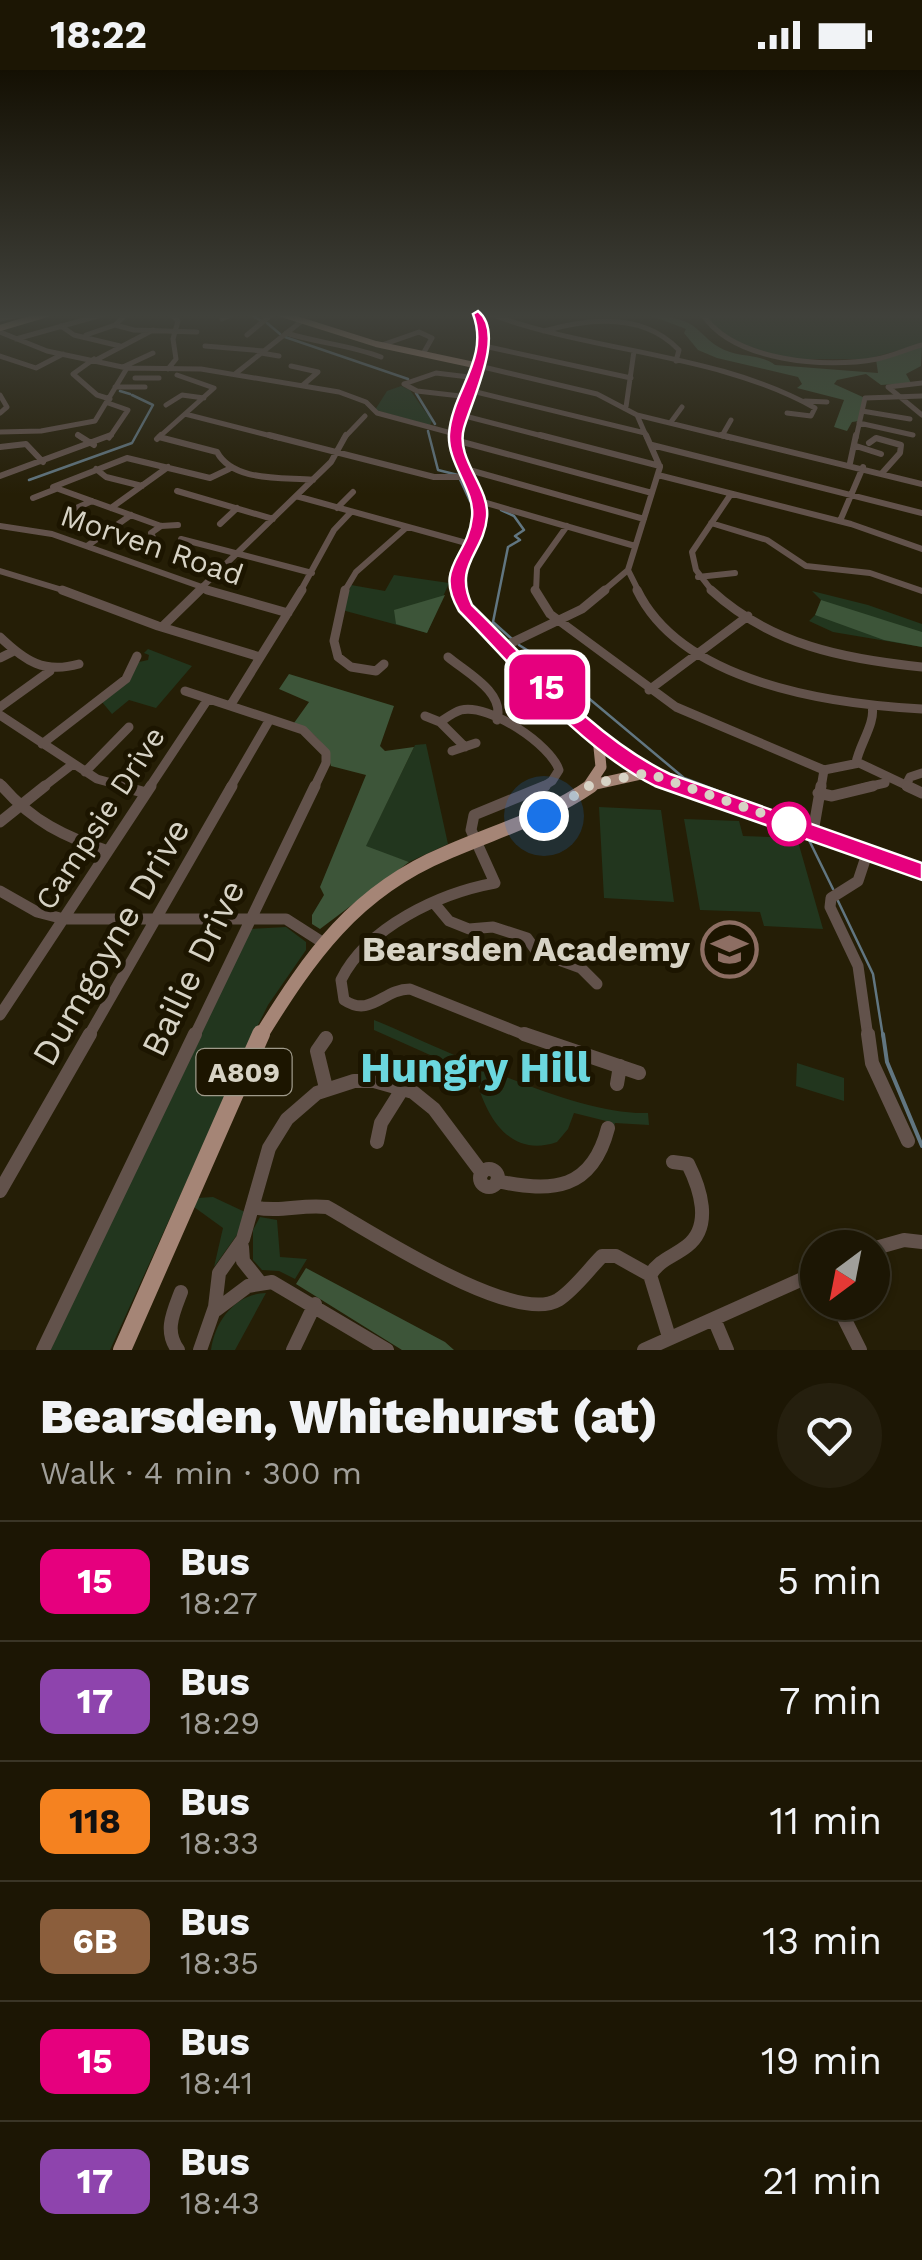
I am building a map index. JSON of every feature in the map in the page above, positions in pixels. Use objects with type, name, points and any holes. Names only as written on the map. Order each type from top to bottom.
[{"type":"main road","points":[[478,374],[455,437],[462,475],[476,500],[480,521],[456,576],[465,608],[598,738],[647,773],[922,870]]},
{"type":"main road","points":[[592,784],[601,767],[598,738]]},
{"type":"main road","points":[[592,784],[647,773]]},
{"type":"main road","name":"A809","points":[[122,1350],[259,1038],[289,986],[322,942],[386,884],[442,854],[532,822],[592,784]]},
{"type":"street","points":[[0,476],[112,436],[126,407],[97,395],[72,374]]},
{"type":"street","points":[[0,432],[41,431],[89,423],[100,417],[120,374]]},
{"type":"street","points":[[231,374],[340,392],[366,402],[377,413],[652,493]]},
{"type":"street","points":[[303,386],[316,374]]},
{"type":"street","points":[[404,384],[434,374]]},
{"type":"street","points":[[442,374],[477,378]]},
{"type":"street","points":[[512,374],[594,393],[637,415],[914,477],[922,484]]},
{"type":"street","points":[[612,374],[632,378]]},
{"type":"street","points":[[626,407],[632,374]]},
{"type":"street","points":[[723,374],[782,390],[815,407],[814,415],[787,413]]},
{"type":"street","points":[[177,375],[214,386],[157,438],[217,452],[230,469]]},
{"type":"street","points":[[133,378],[155,378]]},
{"type":"street","points":[[115,386],[144,390],[155,378]]},
{"type":"street","points":[[922,383],[888,387],[922,415]]},
{"type":"street","points":[[404,384],[417,391],[470,394],[646,433]]},
{"type":"street","points":[[0,395],[7,407],[0,413]]},
{"type":"street","points":[[166,405],[182,395],[220,400]]},
{"type":"street","points":[[863,446],[859,423],[867,397],[922,396]]},
{"type":"street","points":[[804,401],[827,402]]},
{"type":"street","points":[[671,422],[682,407]]},
{"type":"street","points":[[862,411],[910,419]]},
{"type":"street","points":[[185,414],[434,478],[462,475],[644,518]]},
{"type":"street","points":[[461,415],[732,494],[840,521],[922,549]]},
{"type":"street","points":[[503,648],[593,601],[628,570],[659,470],[652,444],[637,415]]},
{"type":"street","points":[[162,627],[313,480],[338,453],[340,442],[365,416]]},
{"type":"street","points":[[723,434],[732,420]]},
{"type":"street","points":[[859,423],[913,435]]},
{"type":"street","points":[[777,446],[782,433]]},
{"type":"street","points":[[78,435],[94,445]]},
{"type":"street","points":[[850,463],[863,446],[876,438],[899,440],[901,451],[883,472]]},
{"type":"street","points":[[0,447],[26,444],[44,462]]},
{"type":"street","points":[[652,444],[852,492],[922,513]]},
{"type":"street","points":[[863,446],[881,454]]},
{"type":"street","points":[[56,488],[53,486],[60,481],[133,458],[210,478],[230,469],[313,480]]},
{"type":"street","points":[[111,508],[168,467]]},
{"type":"street","points":[[840,521],[864,467]]},
{"type":"street","points":[[96,469],[106,477],[142,486]]},
{"type":"street","points":[[39,499],[56,488]]},
{"type":"street","points":[[56,488],[169,527]]},
{"type":"street","points":[[177,491],[273,519]]},
{"type":"street","points":[[337,508],[353,492]]},
{"type":"street","points":[[732,494],[692,552],[698,577],[718,598],[833,656],[922,667]]},
{"type":"street","points":[[296,496],[470,544]]},
{"type":"street","points":[[476,500],[635,546]]},
{"type":"street","points":[[78,511],[92,501]]},
{"type":"street","points":[[220,524],[237,508]]},
{"type":"street","points":[[230,706],[334,530],[350,512]]},
{"type":"street","points":[[86,546],[131,515]]},
{"type":"street","points":[[712,523],[767,540],[806,566],[870,574],[922,591]]},
{"type":"street","name":"Morven Road","points":[[0,526],[34,528],[202,589],[288,612]]},
{"type":"street","points":[[567,526],[538,563],[533,576],[537,597],[559,621],[649,690],[710,724],[824,770],[856,762],[904,781],[922,793]]},
{"type":"street","points":[[149,535],[169,527]]},
{"type":"street","points":[[380,670],[349,667],[337,659],[332,650],[335,627],[348,582],[407,527]]},
{"type":"street","points":[[187,543],[312,573]]},
{"type":"street","points":[[628,570],[640,598],[657,618],[700,652],[736,671],[789,691],[872,706],[922,709]]},
{"type":"street","points":[[0,571],[28,576],[162,627],[260,656]]},
{"type":"street","points":[[698,577],[736,573]]},
{"type":"street","points":[[649,690],[748,616]]},
{"type":"street","points":[[0,637],[50,671]]},
{"type":"street","points":[[0,658],[14,650]]},
{"type":"street","points":[[42,744],[120,684],[138,656]]},
{"type":"street","points":[[448,657],[494,694],[500,710],[498,720]]},
{"type":"street","points":[[79,664],[50,671],[0,711],[85,772],[110,785],[146,793]]},
{"type":"street","name":"Bailie Drive","points":[[43,1350],[326,763],[326,753],[303,730],[185,691]]},
{"type":"street","name":"Campsie Drive","points":[[0,1015],[208,699]]},
{"type":"street","points":[[856,762],[859,745],[874,714],[872,706]]},
{"type":"street","points":[[440,722],[463,708],[498,720],[545,748],[554,760],[555,772],[546,787],[532,796],[478,811],[470,826],[495,883],[467,888],[389,926],[344,972],[344,1000],[360,1009],[369,1009],[397,989],[410,990],[531,1038],[639,1074]]},
{"type":"street","points":[[426,716],[470,745],[452,751]]},
{"type":"street","name":"Dumgoyne Drive","points":[[0,1192],[270,719]]},
{"type":"street","points":[[85,772],[129,727]]},
{"type":"street","points":[[0,822],[73,764]]},
{"type":"street","points":[[807,830],[824,770]]},
{"type":"street","points":[[904,781],[922,773]]},
{"type":"street","points":[[0,783],[20,807],[60,835],[108,851]]},
{"type":"street","points":[[818,793],[832,796],[885,783]]},
{"type":"street","points":[[868,851],[864,878],[850,891],[832,898],[830,907],[858,966],[872,1063],[908,1141]]},
{"type":"street","points":[[0,892],[37,912],[64,919],[290,920],[322,942]]},
{"type":"street","points":[[434,903],[448,921],[469,929],[493,927],[526,938],[537,952],[586,972],[597,984]]},
{"type":"street","points":[[586,972],[598,964]]},
{"type":"street","points":[[326,1038],[312,1050],[326,1088]]},
{"type":"street","points":[[617,1084],[620,1066]]},
{"type":"street","points":[[200,1350],[214,1312],[232,1288],[241,1262],[263,1164],[283,1124],[326,1088],[357,1080],[403,1088],[438,1113],[462,1151],[482,1173],[486,1187],[497,1181],[537,1188],[566,1184],[587,1173],[611,1151],[608,1128]]},
{"type":"street","points":[[377,1142],[375,1122],[403,1088]]},
{"type":"street","points":[[669,1337],[650,1274],[664,1256],[688,1245],[699,1231],[700,1192],[684,1158]]},
{"type":"street","points":[[252,1207],[279,1212],[310,1205],[327,1208],[404,1247],[470,1287],[526,1306],[558,1302],[602,1256],[616,1256],[650,1274]]},
{"type":"street","points":[[890,1244],[922,1242]]},
{"type":"street","points":[[241,1262],[260,1280]]},
{"type":"street","points":[[232,1288],[221,1270],[241,1262]]},
{"type":"street","points":[[232,1288],[260,1280],[281,1284],[386,1350]]},
{"type":"street","points":[[644,1350],[800,1280]]},
{"type":"street","points":[[178,1350],[170,1339],[170,1328],[181,1292]]},
{"type":"street","points":[[293,1350],[315,1304]]},
{"type":"street","points":[[714,1320],[727,1350]]},
{"type":"street","points":[[845,1320],[860,1350]]},
{"type":"green space","points":[[784,374],[906,374],[911,383],[881,385],[866,374],[837,380],[834,384],[865,398],[859,421],[852,422],[847,431],[834,427],[844,400],[797,388],[802,384],[798,377]]},
{"type":"green space","points":[[401,386],[410,390],[432,421],[430,425],[375,410],[387,391]]},
{"type":"green space","points":[[394,575],[449,583],[427,633],[342,610],[351,585],[385,591]]},
{"type":"green space","points":[[812,591],[922,624],[922,647],[833,632],[809,621],[820,610],[821,600]]},
{"type":"green space","points":[[445,595],[427,633],[396,624],[394,610]]},
{"type":"green space","points":[[821,600],[922,632],[922,647],[884,640],[815,615]]},
{"type":"green space","points":[[148,649],[192,666],[156,708],[129,700],[112,714],[102,702],[128,682],[139,662],[148,660],[149,655],[144,653]]},
{"type":"green space","points":[[289,674],[394,706],[380,746],[385,751],[414,747],[366,846],[409,862],[320,929],[312,924],[312,915],[324,895],[320,887],[366,775],[331,766],[318,739],[294,723],[309,702],[279,689]]},
{"type":"green space","points":[[426,744],[448,844],[409,862],[365,847],[415,745]]},
{"type":"green space","points":[[599,807],[661,810],[674,902],[604,898]]},
{"type":"green space","points":[[684,819],[739,821],[743,836],[797,838],[823,929],[764,926],[760,912],[700,910]]},
{"type":"green space","points":[[286,927],[306,942],[306,950],[268,1005],[253,1035],[110,1350],[47,1350],[250,929]]},
{"type":"green space","points":[[374,1020],[548,1093],[618,1111],[648,1113],[649,1125],[615,1123],[613,1129],[606,1121],[574,1113],[557,1142],[525,1144],[512,1139],[492,1118],[475,1075],[374,1030]]},
{"type":"green space","points":[[797,1063],[844,1078],[844,1101],[796,1086]]},
{"type":"green space","points":[[213,1197],[245,1212],[239,1232],[214,1267],[223,1228],[194,1207],[198,1198]]},
{"type":"green space","points":[[260,1217],[277,1220],[280,1257],[307,1259],[295,1279],[279,1271],[262,1270],[253,1260],[253,1230]]},
{"type":"green space","points":[[306,1268],[454,1350],[402,1350],[296,1284]]},
{"type":"green space","points":[[266,1293],[235,1350],[211,1350],[228,1311],[245,1298]]},
{"type":"waterway","points":[[393,374],[408,379]]},
{"type":"waterway","points":[[120,391],[130,394]]},
{"type":"waterway","points":[[416,393],[435,424]]},
{"type":"waterway","points":[[29,480],[132,443],[153,405],[132,395]]},
{"type":"waterway","points":[[428,431],[438,470],[458,475],[470,501]]},
{"type":"waterway","points":[[501,510],[514,516],[524,530],[515,536],[520,540],[508,547],[493,622],[512,639]]},
{"type":"waterway","points":[[519,645],[543,660],[684,778],[734,797]]},
{"type":"waterway","points":[[808,838],[833,889]]},
{"type":"waterway","points":[[838,901],[873,974],[883,1037]]},
{"type":"waterway","points":[[883,1034],[887,1062],[922,1146]]},
{"type":"bus line","name":"15","points":[[478,374],[455,434],[462,468],[480,510],[480,521],[455,582],[465,608],[598,738],[630,764],[663,780],[922,870]]},
{"type":"place","name":"Bearsden Academy","points":[[729,949]]},
{"type":"district","name":"Hungry Hill","points":[[475,1067]]},
{"type":"route","points":[[544,816],[592,784],[647,773],[798,826],[789,824]]}]
